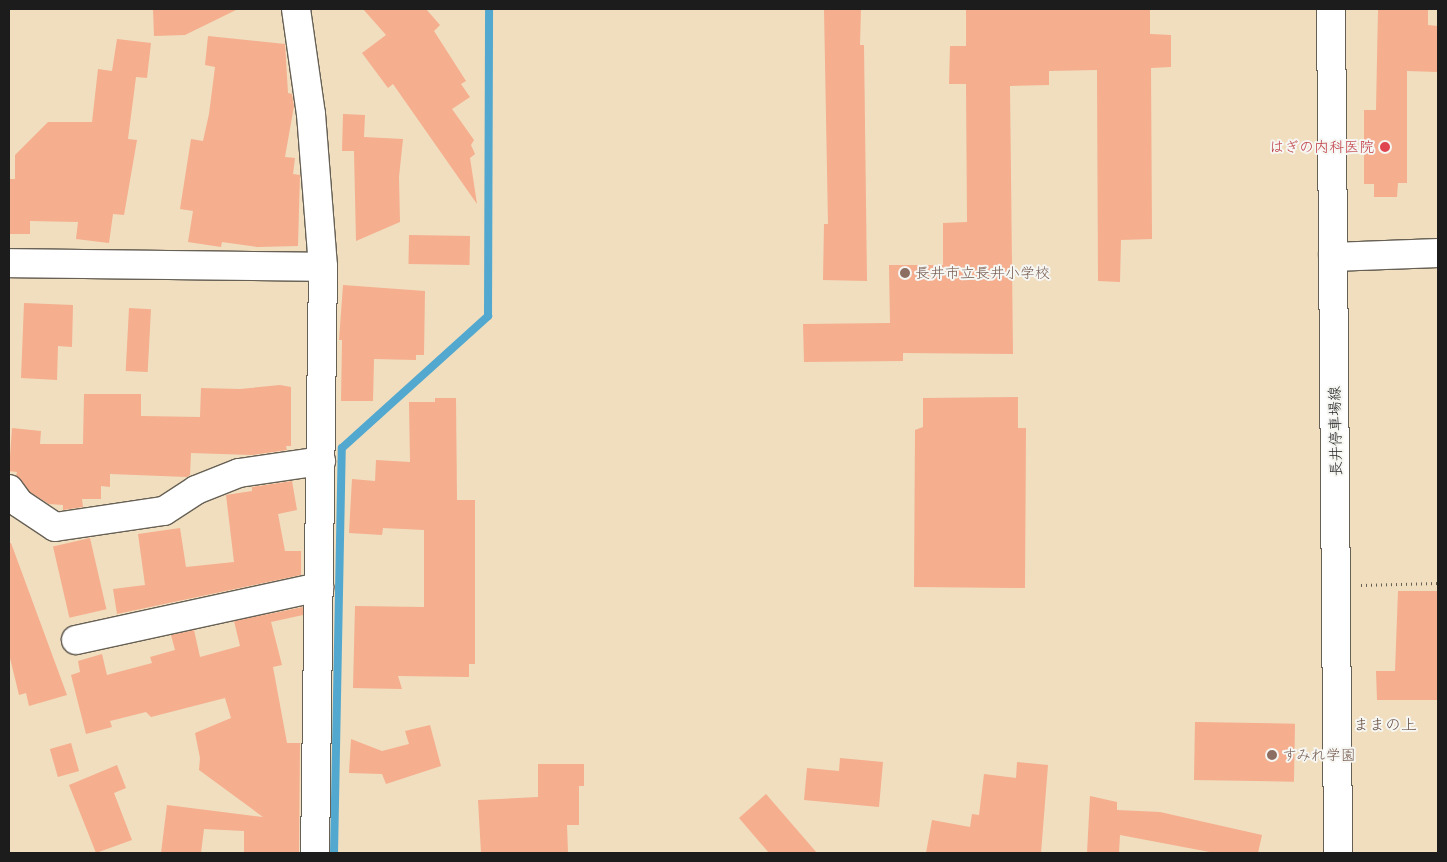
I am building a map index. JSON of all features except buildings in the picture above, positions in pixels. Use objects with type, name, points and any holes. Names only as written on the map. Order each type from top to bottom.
[{"type":"street","points":[[296,9],[311,114],[323,267],[315,853]]},
{"type":"street","name":"長井停車場線","points":[[1331,9],[1338,853]]},
{"type":"street","points":[[1333,257],[1438,253]]},
{"type":"street","points":[[9,263],[323,267]]},
{"type":"street","points":[[9,489],[19,503],[55,526],[164,511],[196,490],[239,473],[321,461]]},
{"type":"street","points":[[76,640],[319,587]]},
{"type":"path","points":[[1336,586],[1438,583]]},
{"type":"waterway","points":[[334,853],[342,448],[488,316],[489,9]]},
{"type":"place","name":"はぎの内科医院","points":[[1385,147]]},
{"type":"place","name":"長井市立長井小学校","points":[[905,273]]},
{"type":"place","name":"すみれ学園","points":[[1272,755]]},
{"type":"district","name":"ままの上","points":[[1385,724]]}]
